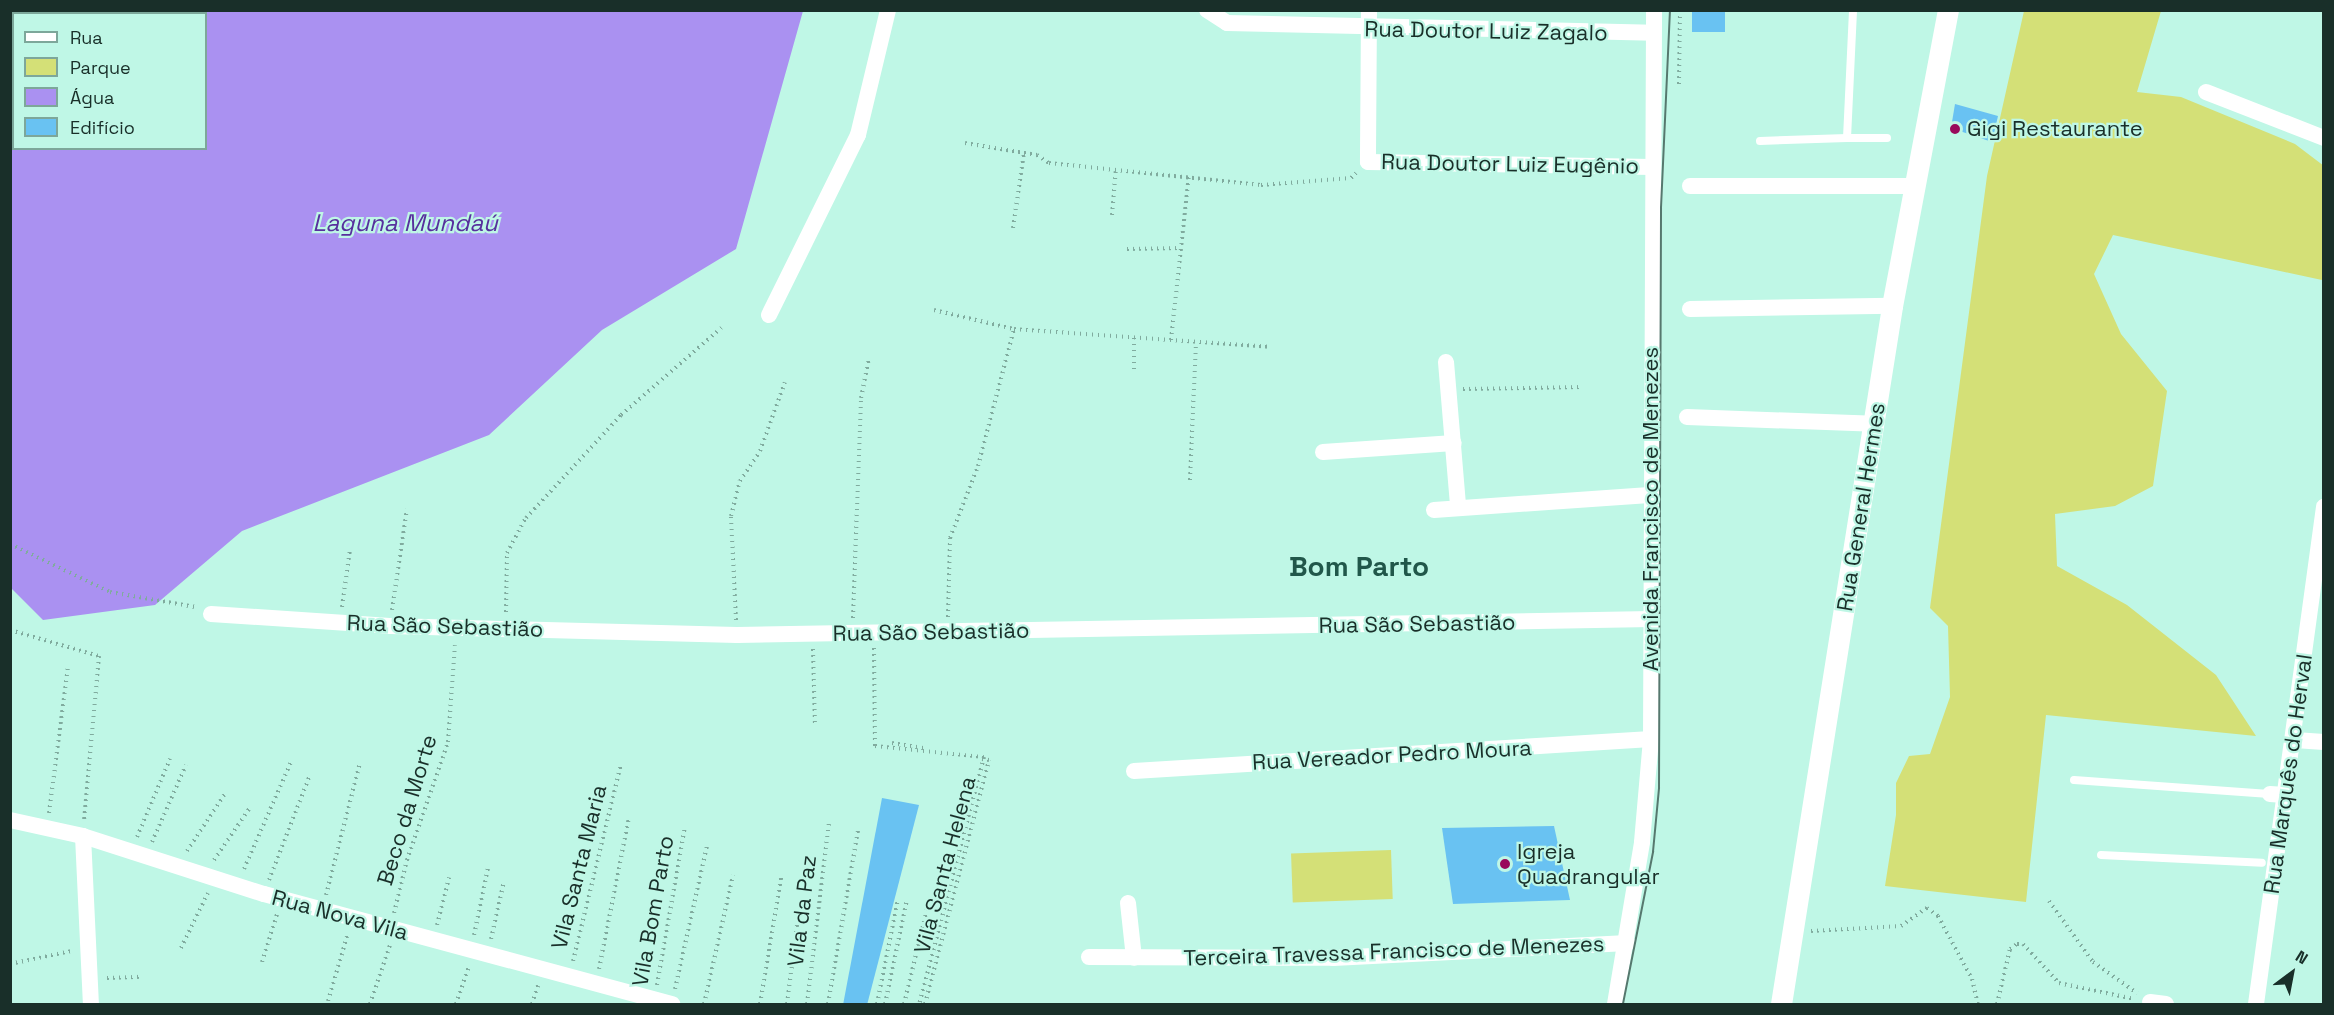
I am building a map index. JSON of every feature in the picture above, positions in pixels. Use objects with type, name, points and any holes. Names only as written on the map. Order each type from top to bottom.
[{"type":"street","points":[[769,315],[858,135],[888,10]]},
{"type":"street","points":[[1368,162],[1369,10]]},
{"type":"street","name":"Avenida Francisco de Menezes","points":[[1615,1005],[1628,943],[1652,739],[1649,495],[1654,10]]},
{"type":"street","name":"Rua General Hermes","points":[[1781,1005],[1892,306],[1948,10]]},
{"type":"street","name":"Rua Doutor Luiz Zagalo","points":[[1209,13],[1227,24],[1369,30],[1653,33]]},
{"type":"street","points":[[2206,92],[2324,138]]},
{"type":"street","name":"Rua Doutor Luiz Eugênio","points":[[1368,162],[1652,167]]},
{"type":"street","points":[[1690,186],[1916,186]]},
{"type":"street","points":[[1690,309],[1892,306]]},
{"type":"street","points":[[1446,362],[1451,389],[1458,506]]},
{"type":"street","points":[[1688,417],[1874,424]]},
{"type":"street","points":[[1323,452],[1454,443]]},
{"type":"street","points":[[1434,510],[1458,506],[1649,495]]},
{"type":"street","name":"Rua Marquês do Herval","points":[[2256,1005],[2269,863],[2278,795],[2295,740],[2315,631],[2324,507]]},
{"type":"street","name":"Rua São Sebastião","points":[[211,614],[390,626],[737,635],[1652,619]]},
{"type":"street","name":"Rua Vereador Pedro Moura","points":[[1134,771],[1652,739]]},
{"type":"street","points":[[2295,740],[2324,742]]},
{"type":"street","name":"Rua Nova Vila","points":[[10,820],[47,828],[83,829],[138,854],[209,878],[671,1004]]},
{"type":"street","points":[[83,829],[88,979],[91,1005]]},
{"type":"street","points":[[1128,903],[1134,958]]},
{"type":"street","name":"Terceira Travessa Francisco de Menezes","points":[[1089,957],[1334,958],[1628,943]]},
{"type":"lane","points":[[1847,138],[1853,10]]},
{"type":"lane","points":[[1760,141],[1887,138]]},
{"type":"lane","points":[[2074,780],[2278,795]]},
{"type":"lane","points":[[2101,855],[2269,863]]},
{"type":"path","points":[[1679,84],[1680,10]]},
{"type":"path","points":[[965,143],[1023,153],[1048,163],[1189,175],[1261,185],[1350,178],[1368,162]]},
{"type":"path","points":[[1012,228],[1023,153]]},
{"type":"path","points":[[1112,215],[1116,168]]},
{"type":"path","points":[[1171,340],[1189,175]]},
{"type":"path","points":[[1127,249],[1181,248]]},
{"type":"path","points":[[934,310],[1014,329],[1269,347]]},
{"type":"path","points":[[506,628],[507,553],[526,519],[621,415],[721,328]]},
{"type":"path","points":[[948,632],[950,537],[978,466],[1014,329]]},
{"type":"path","points":[[1134,338],[1134,369]]},
{"type":"path","points":[[1190,480],[1196,342]]},
{"type":"path","points":[[852,634],[861,398],[869,358]]},
{"type":"path","points":[[737,635],[730,516],[740,481],[760,451],[785,382]]},
{"type":"path","points":[[1451,389],[1582,387]]},
{"type":"path","points":[[390,626],[407,509]]},
{"type":"path","points":[[339,622],[350,549]]},
{"type":"path","name":"Beco da Morte","points":[[370,1005],[393,929],[407,860],[448,742],[456,628]]},
{"type":"path","points":[[10,630],[99,656],[83,829]]},
{"type":"path","points":[[812,634],[815,725]]},
{"type":"path","points":[[874,641],[875,746],[984,757],[919,1005]]},
{"type":"path","points":[[47,828],[68,668]]},
{"type":"path","name":"Vila Santa Helena","points":[[892,743],[989,760],[925,1005]]},
{"type":"path","points":[[138,854],[170,759]]},
{"type":"path","points":[[236,886],[291,762]]},
{"type":"path","points":[[322,910],[360,763]]},
{"type":"path","name":"Vila Santa Maria","points":[[569,977],[621,764]]},
{"type":"path","points":[[138,854],[186,765]]},
{"type":"path","points":[[264,894],[310,775]]},
{"type":"path","points":[[177,867],[226,792]]},
{"type":"path","points":[[181,948],[209,878],[249,809]]},
{"type":"path","points":[[596,984],[629,818]]},
{"type":"path","name":"Vila da Paz","points":[[807,1005],[829,821]]},
{"type":"path","name":"Vila Bom Parto","points":[[654,1000],[685,827]]},
{"type":"path","points":[[828,1005],[858,831]]},
{"type":"path","points":[[671,1004],[707,846]]},
{"type":"path","points":[[477,952],[488,868]]},
{"type":"path","points":[[704,1005],[734,875]]},
{"type":"path","points":[[433,940],[449,878]]},
{"type":"path","points":[[760,1005],[781,878]]},
{"type":"path","points":[[456,1005],[504,881]]},
{"type":"path","points":[[262,962],[282,899]]},
{"type":"path","points":[[877,1005],[898,899]]},
{"type":"path","points":[[885,1005],[907,900]]},
{"type":"path","points":[[2049,902],[2093,962],[2158,1003]]},
{"type":"path","points":[[904,1005],[928,905]]},
{"type":"path","points":[[1794,932],[1901,926],[1927,908],[1938,916],[1962,961],[1978,1005]]},
{"type":"path","points":[[327,1001],[353,918]]},
{"type":"path","points":[[787,1005],[797,926]]},
{"type":"path","points":[[1997,1005],[2010,949],[2017,944],[2023,944],[2059,983],[2158,1003]]},
{"type":"path","points":[[10,963],[87,947]]},
{"type":"path","points":[[88,979],[142,977]]},
{"type":"green space","points":[[2024,11],[2161,11],[2137,92],[2181,97],[2295,144],[2324,166],[2322,280],[2113,235],[2094,274],[2121,334],[2167,391],[2153,486],[2115,506],[2055,514],[2057,566],[2127,605],[2216,675],[2256,736],[2046,715],[2026,902],[1885,886],[1896,815],[1896,783],[1909,756],[1930,754],[1950,697],[1948,626],[1930,608],[1987,176]]},
{"type":"green space","points":[[1391,850],[1393,899],[1293,902],[1291,853]]},
{"type":"water","name":"Laguna Mundaú","points":[[11,10],[803,11],[736,249],[602,330],[489,435],[242,531],[155,605],[43,620],[11,588]]},
{"type":"building","points":[[1692,10],[1725,10],[1725,32],[1692,32]]},
{"type":"building","points":[[1955,104],[1998,116],[1992,142],[1951,128]]},
{"type":"building","points":[[882,798],[919,805],[867,1005],[843,1005]]},
{"type":"building","name":"Igreja Quadrangular","points":[[1554,826],[1570,900],[1453,904],[1442,828]]},
{"type":"tram line","points":[[1623,1004],[1653,852],[1659,788],[1661,208],[1670,10]]},
{"type":"place","name":"Gigi Restaurante","points":[[1955,129]]},
{"type":"place","name":"Igreja Quadrangular","points":[[1505,864]]},
{"type":"district","name":"Bom Parto","points":[[1359,566]]}]
